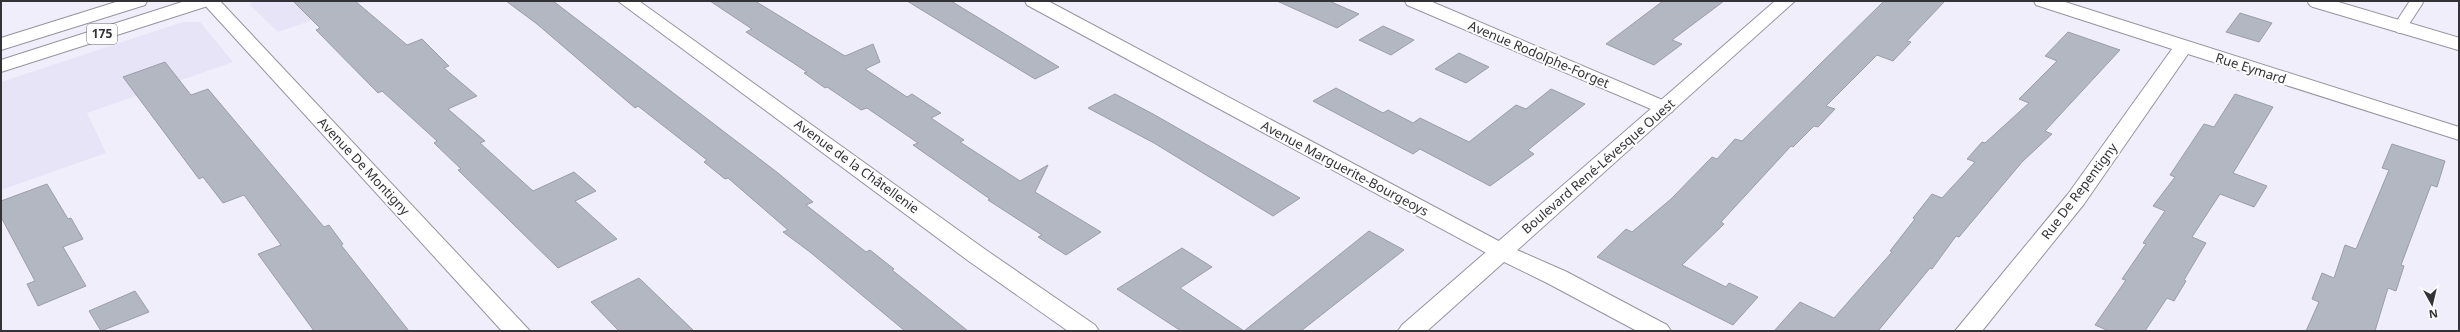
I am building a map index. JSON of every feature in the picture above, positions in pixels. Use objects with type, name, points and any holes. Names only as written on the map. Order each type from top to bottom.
[{"type":"street","name":"175","points":[[1,44],[138,1]]},
{"type":"street","name":"175","points":[[1,66],[204,1]]},
{"type":"street","name":"Avenue De Montigny","points":[[210,1],[517,331]]},
{"type":"street","name":"Avenue de la Châtellenie","points":[[627,1],[978,256],[1086,331]]},
{"type":"street","name":"Avenue Marguerite-Bourgeoys","points":[[1034,1],[1500,251],[1558,278],[1658,331]]},
{"type":"street","name":"Avenue Rodolphe-Forget","points":[[1414,1],[1665,108]]},
{"type":"street","name":"Boulevard René-Lévesque Ouest","points":[[1411,331],[1500,251],[1665,108],[1783,1]]},
{"type":"street","name":"Rue Eymard","points":[[2043,1],[2459,134]]},
{"type":"street","name":"Rue De Repentigny","points":[[1968,331],[2076,199],[2184,46]]},
{"type":"lane","points":[[2314,1],[2459,44]]},
{"type":"lane","points":[[2400,27],[2417,1]]},
{"type":"shaded area","points":[[252,1],[367,1],[278,32],[250,5]]},
{"type":"shaded area","points":[[183,22],[200,22],[233,62],[87,113],[106,153],[1,190],[1,82]]},
{"type":"building","points":[[293,1],[355,1],[407,45],[422,39],[449,66],[444,68],[477,96],[448,109],[485,141],[480,143],[533,191],[574,172],[596,191],[575,201],[617,239],[558,268],[458,170],[461,169],[434,143],[437,141],[382,91],[378,93],[316,30],[320,28]]},
{"type":"building","points":[[506,1],[553,1],[778,173],[813,202],[806,205],[866,252],[870,250],[894,269],[892,270],[968,331],[905,331],[810,252],[783,232],[788,230],[728,178],[725,179],[704,162],[707,160],[638,106],[635,108],[537,24]]},
{"type":"building","points":[[710,1],[755,1],[845,56],[873,44],[880,62],[865,69],[907,97],[912,94],[941,113],[931,118],[964,140],[960,142],[1020,181],[1048,165],[1035,192],[1101,232],[1066,255],[1038,237],[1042,235],[988,200],[990,199],[913,145],[918,143],[867,108],[861,110],[827,87],[825,88],[804,73],[807,72],[746,32],[752,29]]},
{"type":"building","points":[[907,1],[951,1],[1059,67],[1035,79]]},
{"type":"building","points":[[1277,1],[1329,1],[1359,14],[1337,28]]},
{"type":"building","points":[[1663,1],[1724,1],[1672,40],[1682,44],[1654,65],[1606,44]]},
{"type":"building","points":[[1884,1],[1945,1],[1907,41],[1911,42],[1893,61],[1877,55],[1826,106],[1835,109],[1818,127],[1814,126],[1793,147],[1791,146],[1721,222],[1724,224],[1682,265],[1726,287],[1729,283],[1758,297],[1733,325],[1597,257],[1626,229],[1632,232],[1671,199],[1712,157],[1717,159],[1735,139],[1742,141]]},
{"type":"building","points":[[2240,13],[2272,23],[2259,42],[2226,32]]},
{"type":"building","points":[[1383,26],[1414,40],[1391,55],[1359,40]]},
{"type":"building","points":[[2068,32],[2120,50],[2045,131],[2052,134],[2022,162],[1959,237],[1956,236],[1932,269],[1930,268],[1878,331],[1774,331],[1800,302],[1834,318],[1892,252],[1890,251],[1932,194],[1942,198],[1975,162],[1967,159],[1982,142],[1985,143],[2029,103],[2019,99],[2057,61],[2045,56]]},
{"type":"building","points":[[1459,53],[1489,67],[1466,83],[1435,69]]},
{"type":"building","points":[[165,62],[191,95],[208,89],[324,227],[329,225],[343,244],[341,245],[409,331],[314,331],[258,254],[281,245],[244,195],[223,203],[203,177],[199,179],[123,77]]},
{"type":"building","points":[[1336,88],[1383,113],[1388,110],[1413,123],[1420,118],[1469,142],[1516,105],[1526,109],[1551,89],[1585,104],[1528,150],[1534,154],[1490,186],[1420,149],[1413,154],[1313,101]]},
{"type":"building","points":[[1115,94],[1300,198],[1273,216],[1154,143],[1088,108]]},
{"type":"building","points":[[2235,94],[2273,107],[2233,173],[2267,186],[2254,207],[2220,194],[2192,237],[2206,243],[2184,280],[2186,281],[2174,301],[2167,298],[2145,331],[2109,331],[2095,325],[2126,280],[2122,279],[2146,244],[2143,243],[2165,211],[2153,206],[2175,177],[2170,175],[2204,124],[2214,127]]},
{"type":"building","points":[[2392,144],[2445,161],[2437,187],[2431,185],[2401,265],[2404,266],[2396,291],[2388,288],[2375,331],[2306,331],[2319,302],[2312,299],[2322,273],[2334,278],[2345,245],[2356,249],[2389,170],[2382,168]]},
{"type":"building","points":[[47,184],[68,219],[71,218],[83,239],[63,247],[86,286],[38,306],[27,284],[35,281],[1,217],[1,201]]},
{"type":"building","points":[[1369,231],[1404,250],[1301,331],[1244,331]]},
{"type":"building","points":[[1182,248],[1212,267],[1180,288],[1244,331],[1181,331],[1117,289]]},
{"type":"building","points":[[639,278],[694,331],[619,331],[591,302]]},
{"type":"building","points":[[135,291],[149,312],[101,331],[89,311]]}]
